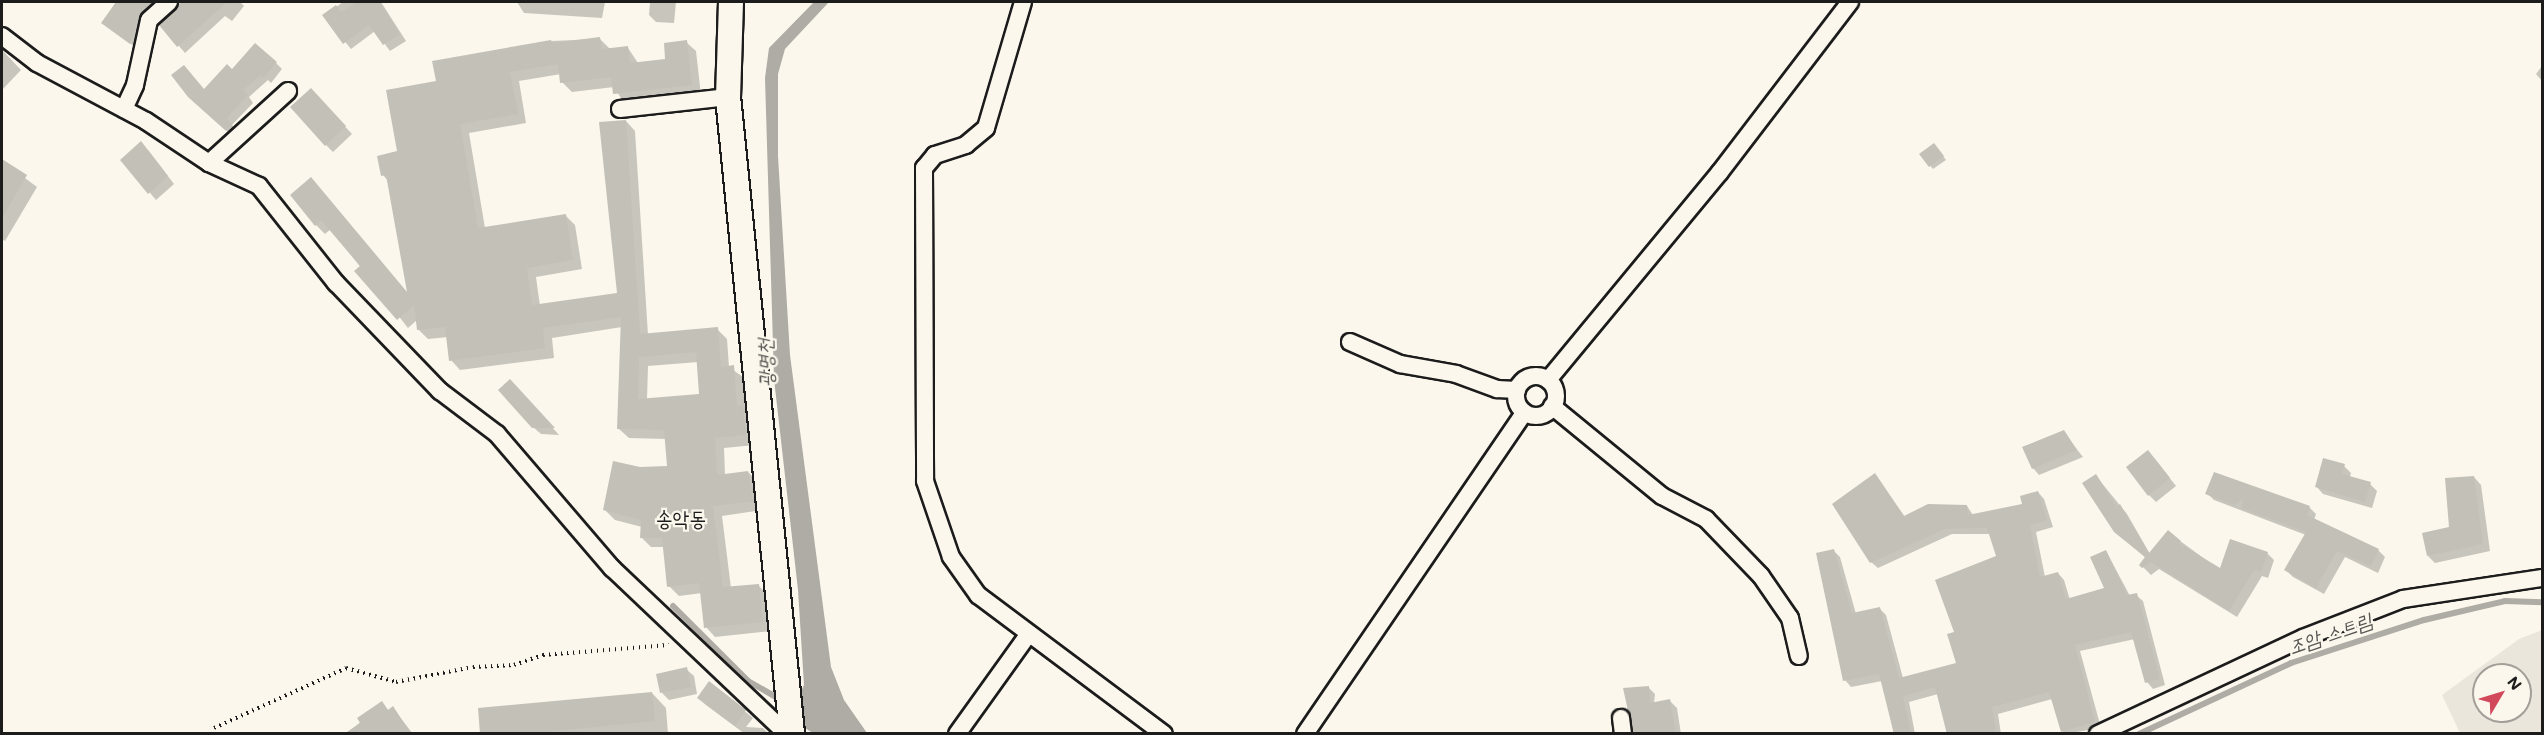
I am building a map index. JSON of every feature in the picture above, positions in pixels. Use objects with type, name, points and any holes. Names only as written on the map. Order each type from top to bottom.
[{"type":"street","points":[[124,110],[135,85],[149,20],[169,2]]},
{"type":"street","points":[[731,2],[728,97],[790,722]]},
{"type":"street","points":[[1023,2],[986,128],[966,145],[935,155],[924,168],[925,481],[951,557],[978,596],[1164,734]]},
{"type":"street","points":[[1548,380],[1720,172],[1850,2]]},
{"type":"street","points":[[2,36],[37,63],[124,110],[209,163],[258,186],[336,284],[440,391],[497,434],[612,568],[688,644],[758,703],[790,722]]},
{"type":"street","points":[[209,163],[288,91]]},
{"type":"street","points":[[620,109],[728,97]]},
{"type":"street","points":[[1350,342],[1400,364],[1456,374],[1497,389],[1517,390]]},
{"type":"street","points":[[1536,376],[1548,380],[1555,390],[1552,406],[1536,416],[1524,412],[1517,403],[1517,390],[1524,380],[1536,376]]},
{"type":"street","points":[[1552,406],[1662,496],[1706,519],[1761,576],[1790,618],[1799,656]]},
{"type":"street","points":[[1305,734],[1524,412]]},
{"type":"street","points":[[2098,734],[2303,638],[2403,599],[2542,578]]},
{"type":"street","points":[[957,734],[1029,634]]},
{"type":"path","points":[[214,728],[346,668],[396,682],[473,667],[514,665],[543,655],[688,644]]},
{"type":"shaded area","points":[[814,2],[829,2],[785,49],[778,74],[778,156],[790,355],[831,667],[844,700],[867,733],[813,733],[800,725],[798,698],[804,685],[798,590],[774,379],[765,78],[769,48]]},
{"type":"shaded area","points":[[2542,630],[2542,733],[2460,733],[2442,695],[2472,673],[2472,723],[2532,723],[2532,663],[2486,663],[2519,639]]},
{"type":"building","points":[[116,2],[154,2],[139,17],[130,44],[101,23]]},
{"type":"building","points":[[181,2],[227,2],[177,47],[159,25]]},
{"type":"building","points":[[357,2],[380,2],[400,34],[383,45],[369,25],[343,44],[322,15],[336,5],[341,12]]},
{"type":"building","points":[[600,37],[602,49],[628,46],[630,63],[665,59],[664,43],[687,40],[692,85],[613,94],[611,77],[560,83],[558,64],[510,72],[518,114],[460,124],[478,228],[566,214],[573,260],[527,268],[532,305],[617,293],[599,122],[626,120],[640,334],[718,327],[721,367],[734,365],[737,406],[743,405],[746,435],[715,438],[717,475],[748,471],[753,501],[713,506],[723,587],[759,584],[763,622],[704,628],[699,583],[667,587],[662,538],[640,538],[641,520],[603,510],[613,461],[640,467],[667,466],[664,430],[617,429],[621,317],[543,328],[545,348],[449,361],[445,327],[417,330],[414,305],[397,320],[354,271],[360,266],[321,220],[315,226],[290,195],[311,177],[407,292],[386,175],[381,176],[377,156],[397,151],[386,90],[436,81],[432,61],[551,40],[552,43]],"holes":[[[696,352],[699,394],[638,399],[639,357]]]},
{"type":"building","points":[[255,43],[277,62],[263,78],[261,75],[243,90],[248,95],[227,118],[232,125],[226,131],[188,97],[171,75],[184,65],[204,89],[227,64],[232,69]]},
{"type":"building","points":[[311,88],[346,126],[325,146],[290,107]]},
{"type":"building","points":[[141,141],[168,176],[148,194],[120,160]]},
{"type":"building","points":[[1934,143],[1944,156],[1929,167],[1919,154]]},
{"type":"building","points":[[2,159],[27,175],[2,218]]},
{"type":"building","points":[[510,379],[555,428],[532,428],[498,390]]},
{"type":"building","points":[[2064,430],[2077,450],[2032,469],[2022,447]]},
{"type":"building","points":[[2148,450],[2170,478],[2148,496],[2126,467]]},
{"type":"building","points":[[2323,458],[2345,464],[2342,474],[2371,482],[2365,502],[2315,487]]},
{"type":"building","points":[[2214,472],[2310,506],[2307,515],[2379,549],[2371,566],[2337,551],[2316,588],[2284,570],[2306,532],[2241,508],[2244,498],[2234,505],[2205,494]]},
{"type":"building","points":[[1875,473],[1904,516],[1928,504],[1967,505],[1968,515],[2022,504],[2020,496],[2038,491],[2047,520],[2030,525],[2040,577],[2058,572],[2066,599],[2104,588],[2090,557],[2106,550],[2127,595],[2137,593],[2160,679],[2145,683],[2131,632],[2075,645],[2095,722],[2061,732],[2049,692],[1992,707],[1996,734],[1947,734],[1935,687],[1903,696],[1911,734],[1894,734],[1879,674],[1843,681],[1816,553],[1834,549],[1852,613],[1880,607],[1899,678],[1956,663],[1947,634],[1954,632],[1935,580],[1996,556],[1987,528],[1945,529],[1870,563],[1832,504]]},
{"type":"building","points":[[2096,474],[2117,507],[2120,504],[2149,553],[2168,530],[2181,541],[2179,543],[2220,568],[2230,539],[2268,552],[2261,572],[2254,570],[2229,611],[2151,562],[2142,568],[2139,565],[2145,557],[2114,532],[2082,483]]},
{"type":"building","points":[[2474,476],[2483,544],[2427,556],[2422,533],[2449,527],[2445,478]]},
{"type":"building","points":[[687,667],[691,687],[660,693],[656,674]]},
{"type":"building","points":[[709,681],[746,710],[735,726],[697,698]]},
{"type":"building","points":[[1649,686],[1650,703],[1670,699],[1676,734],[1633,734],[1623,688]]},
{"type":"building","points":[[652,692],[655,721],[525,734],[480,734],[478,708]]},
{"type":"building","points":[[382,701],[388,710],[393,706],[411,734],[344,734],[360,723],[357,718]]},
{"type":"waterway","name":"조암 스트림","points":[[2139,734],[2291,663],[2424,620],[2505,601],[2542,602]]},
{"type":"waterway","points":[[673,606],[748,681],[783,701]]},
{"type":"district","name":"송악동","points":[[681,518]]},
{"type":"water label","name":"광명천","points":[[765,363]]}]
